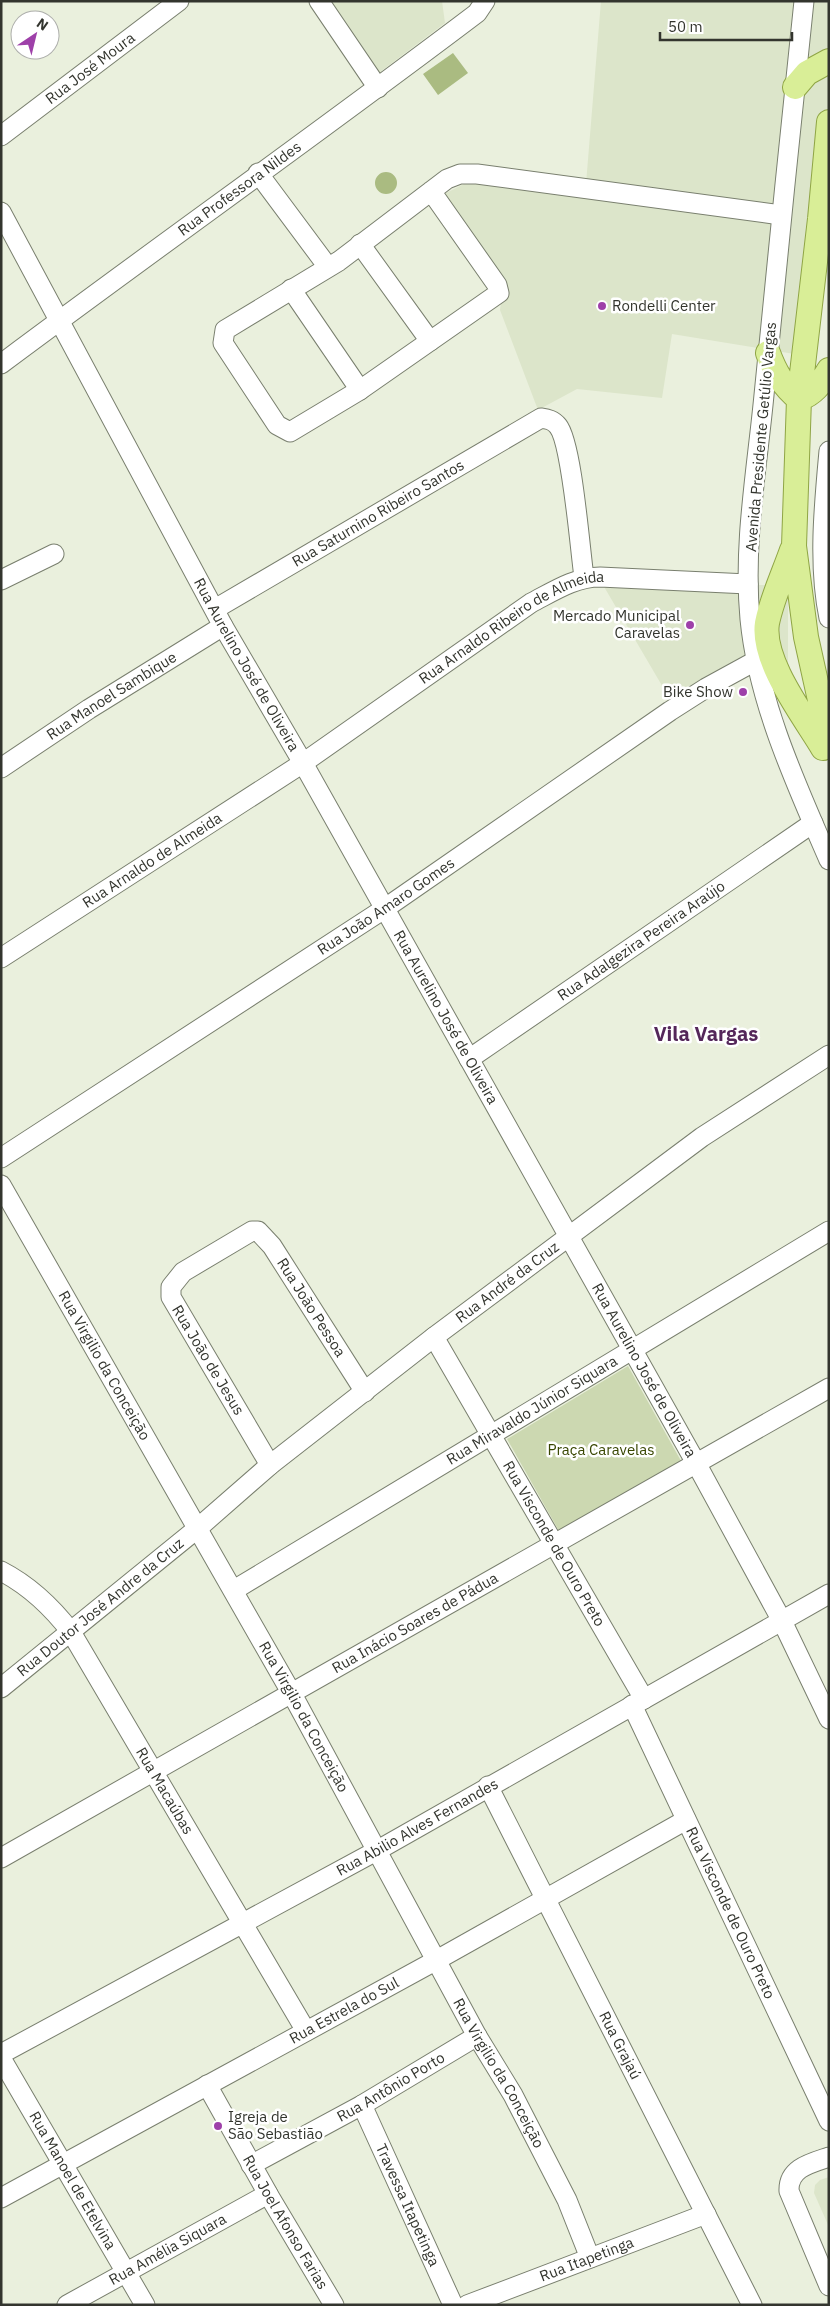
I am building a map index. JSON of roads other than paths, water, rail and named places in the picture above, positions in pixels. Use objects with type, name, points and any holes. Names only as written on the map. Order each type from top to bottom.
[{"type":"main road","points":[[795,87],[807,73],[829,61]]},
{"type":"main road","name":"Avenida Presidente Getúlio Vargas","points":[[829,122],[799,399],[794,546],[813,674],[829,741]]},
{"type":"main road","points":[[768,353],[776,373],[788,390],[799,399],[810,395],[829,370]]},
{"type":"main road","name":"Avenida Presidente Getúlio Vargas","points":[[794,546],[767,624],[764,657],[783,682],[829,758]]},
{"type":"main road","points":[[767,624],[778,615],[788,613],[804,616]]},
{"type":"main road","points":[[783,682],[798,682],[813,674]]},
{"type":"street","name":"Rua José Moura","points":[[1,136],[179,1]]},
{"type":"street","points":[[319,1],[378,88]]},
{"type":"street","name":"Avenida Presidente Getúlio Vargas","points":[[804,1],[754,484],[748,584],[750,620],[764,657],[778,734],[829,860]]},
{"type":"street","name":"Rua Professora Nildes","points":[[1,364],[258,173],[378,88],[481,7]]},
{"type":"street","points":[[258,173],[328,267]]},
{"type":"street","points":[[431,191],[497,285],[499,294],[360,390],[290,432],[277,426],[223,343],[225,330],[328,267],[431,191],[453,176],[477,174],[781,215]]},
{"type":"street","name":"Rua Aurelino José de Oliveira","points":[[1,212],[219,617],[696,1463],[782,1621],[829,1719]]},
{"type":"street","points":[[360,244],[430,341]]},
{"type":"street","points":[[291,289],[360,390]]},
{"type":"street","name":"Rua Saturnino Ribeiro Santos","points":[[219,617],[541,418],[550,419],[558,425],[562,434],[570,467],[584,577]]},
{"type":"street","points":[[828,607],[825,525],[829,451]]},
{"type":"street","points":[[1,580],[54,554]]},
{"type":"street","name":"Rua Arnaldo Ribeiro de Almeida","points":[[303,763],[532,603],[584,577],[748,584]]},
{"type":"street","name":"Rua Manoel Sambique","points":[[1,768],[89,709],[219,617]]},
{"type":"street","name":"Rua João Amaro Gomes","points":[[1,1158],[384,909],[670,712],[764,657]]},
{"type":"street","name":"Rua Arnaldo de Almeida","points":[[1,958],[303,763]]},
{"type":"street","name":"Rua Adalgezira Pereira Araújo","points":[[469,1058],[813,823]]},
{"type":"street","name":"Rua André da Cruz","points":[[198,1528],[270,1465],[434,1337],[702,1137],[829,1055]]},
{"type":"street","name":"Rua Virgilio da Conceição","points":[[1,1185],[234,1590],[378,1850],[435,1961],[513,2095],[552,2168],[590,2258]]},
{"type":"street","name":"Rua João Pessoa","points":[[252,1231],[258,1231],[268,1241],[365,1392]]},
{"type":"street","name":"Rua João de Jesus","points":[[252,1231],[183,1272],[171,1287],[171,1297],[270,1465]]},
{"type":"street","name":"Rua Miravaldo Júnior Siquara","points":[[234,1590],[829,1231]]},
{"type":"street","name":"Rua Visconde de Ouro Preto","points":[[434,1337],[555,1544],[638,1702],[686,1820],[829,2121]]},
{"type":"street","name":"Rua Inácio Soares de Pádua","points":[[1,1858],[829,1388]]},
{"type":"street","name":"Rua Doutor José Andre da Cruz","points":[[1,1688],[198,1528]]},
{"type":"street","name":"Rua Macaúbas","points":[[1,1571],[32,1589],[54,1609],[71,1632],[306,2031]]},
{"type":"street","name":"Rua Abilio Alves Fernandes","points":[[1,2056],[378,1850],[829,1594]]},
{"type":"street","name":"Rua Grajaú","points":[[488,1786],[752,2305]]},
{"type":"street","name":"Rua Estrela do Sul","points":[[1,2198],[435,1961],[686,1820]]},
{"type":"street","name":"Rua Antônio Porto","points":[[251,2165],[362,2105],[477,2036]]},
{"type":"street","name":"Rua Manoel de Etelvina","points":[[1,2056],[145,2305]]},
{"type":"street","name":"Rua Joel Afonso Farias","points":[[207,2085],[251,2165],[334,2305]]},
{"type":"street","name":"Travessa Itapetinga","points":[[362,2105],[453,2305]]},
{"type":"street","points":[[829,2157],[806,2165],[796,2171],[789,2185],[789,2191],[829,2286]]},
{"type":"street","name":"Rua Amélia Siquara","points":[[67,2305],[268,2194]]},
{"type":"street","name":"Rua Itapetinga","points":[[466,2305],[706,2214]]},
{"type":"place","name":"Rondelli Center","points":[[602,306]]},
{"type":"place","name":"Mercado Municipal Caravelas","points":[[690,625]]},
{"type":"place","name":"Bike Show","points":[[743,692]]},
{"type":"place","name":"Igreja de São Sebastião","points":[[218,2126]]},
{"type":"district","name":"Vila Vargas","points":[[706,1034]]},
{"type":"park label","name":"Praça Caravelas","points":[[601,1450]]}]
